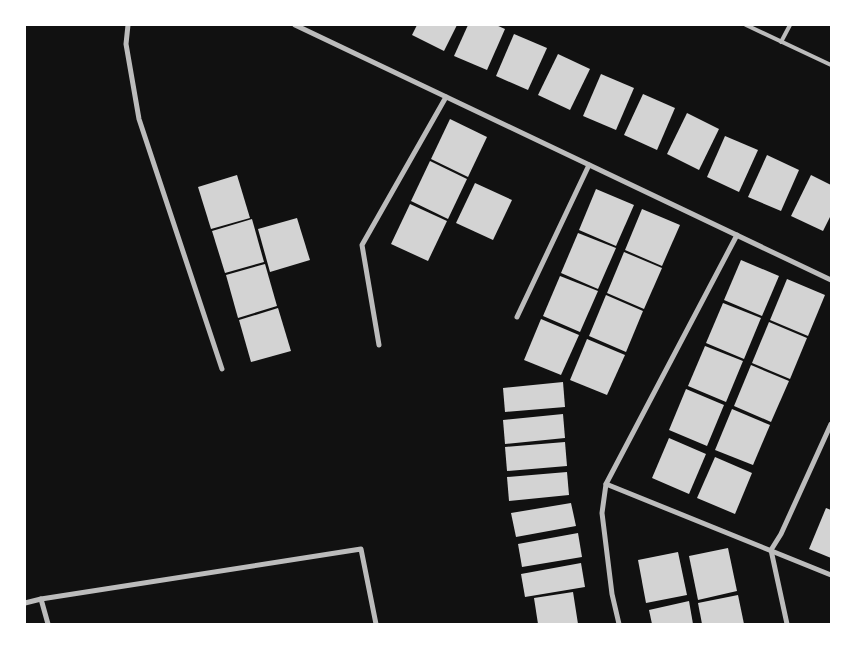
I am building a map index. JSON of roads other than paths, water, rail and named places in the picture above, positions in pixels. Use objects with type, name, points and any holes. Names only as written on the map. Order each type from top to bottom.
[{"type":"street","points":[[128,25],[126,44],[139,119],[222,369]]},
{"type":"street","points":[[296,25],[831,280]]},
{"type":"street","points":[[379,345],[362,245],[446,97]]},
{"type":"street","points":[[517,317],[589,165]]},
{"type":"street","points":[[619,624],[612,594],[602,513],[606,484],[737,235]]},
{"type":"street","points":[[787,624],[771,550],[781,534],[831,424]]},
{"type":"street","points":[[606,484],[831,575]]},
{"type":"street","points":[[25,603],[361,549],[376,624]]},
{"type":"street","points":[[41,599],[48,624]]},
{"type":"lane","points":[[746,25],[831,65]]},
{"type":"lane","points":[[781,42],[790,25]]}]
